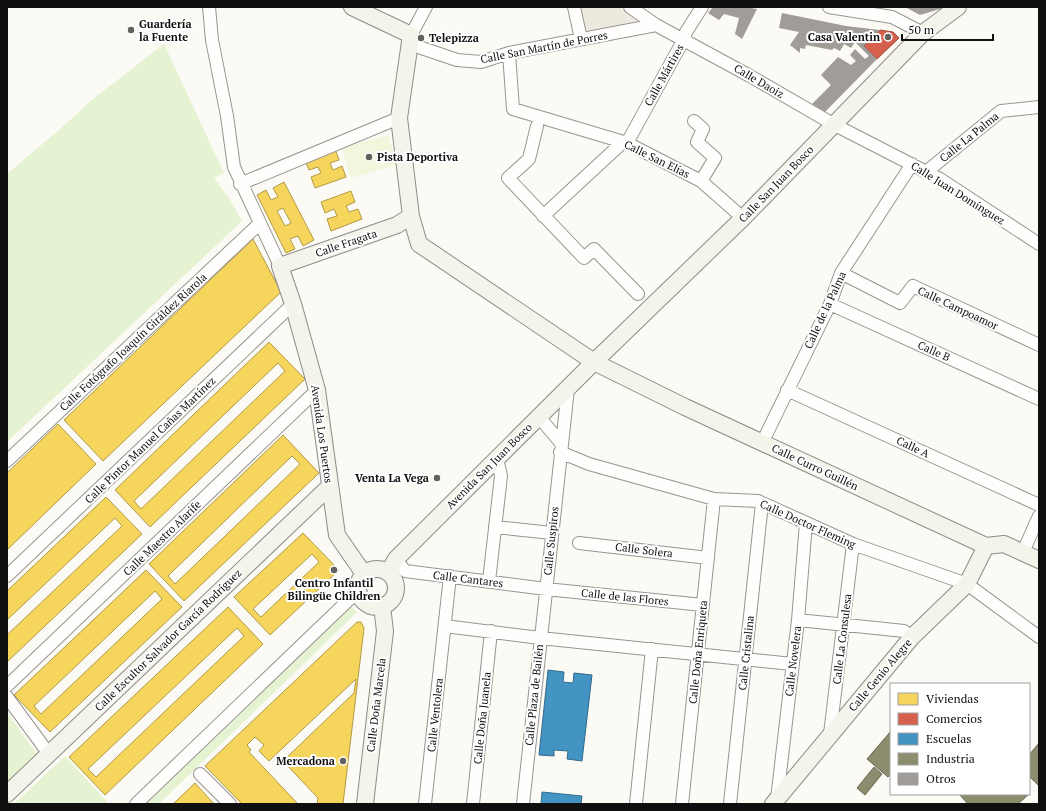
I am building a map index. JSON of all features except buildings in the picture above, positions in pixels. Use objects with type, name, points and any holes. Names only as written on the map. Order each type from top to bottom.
[{"type":"street","points":[[208,7],[212,40],[227,116],[234,168],[240,184],[280,266]]},
{"type":"street","points":[[352,7],[411,40],[426,7]]},
{"type":"street","points":[[574,7],[581,39]]},
{"type":"street","name":"Calle Daoiz","points":[[630,7],[656,25],[684,39],[833,124]]},
{"type":"street","name":"Calle Mártires","points":[[543,216],[625,143],[684,39],[686,32],[702,7]]},
{"type":"street","points":[[829,7],[892,17],[923,33]]},
{"type":"street","points":[[884,7],[892,17]]},
{"type":"street","name":"Calle San Juan Bosco","points":[[594,362],[743,218],[923,33],[958,7]]},
{"type":"street","name":"Calle San Martín de Porres","points":[[411,40],[457,60],[481,62],[509,53],[656,25]]},
{"type":"street","name":"Calle Curro Guillén","points":[[411,40],[399,118],[410,216],[419,244],[594,362],[762,443],[986,546],[1004,544],[1039,560]]},
{"type":"street","name":"Calle San Elías","points":[[509,53],[513,109],[625,143],[701,181],[743,218]]},
{"type":"street","name":"Calle La Palma","points":[[926,172],[1001,111],[1039,108]]},
{"type":"street","points":[[240,184],[399,118]]},
{"type":"street","points":[[694,121],[703,128],[697,142],[715,158],[701,181]]},
{"type":"street","name":"Calle Juan Domínguez","points":[[833,124],[926,172],[1039,244]]},
{"type":"street","points":[[537,126],[529,159],[508,178],[584,258],[594,249],[638,294]]},
{"type":"street","name":"Calle de la Palma","points":[[762,443],[830,304],[841,274],[912,164]]},
{"type":"street","name":"Calle Fragata","points":[[280,266],[397,225],[410,216]]},
{"type":"street","name":"Calle Fotógrafo Joaquín Giráldez Riarola","points":[[7,461],[260,223]]},
{"type":"street","name":"Avenida Los Puertos","points":[[280,266],[293,304],[317,390],[337,535],[364,574]]},
{"type":"street","name":"Calle Campoamor","points":[[841,274],[900,303],[913,286],[1039,345]]},
{"type":"street","name":"Calle Pintor Manuel Cañas Martínez","points":[[7,576],[293,304]]},
{"type":"street","name":"Calle B","points":[[830,304],[1039,399]]},
{"type":"street","name":"Avenida San Juan Bosco","points":[[388,573],[396,559],[594,362]]},
{"type":"street","name":"Calle Suspiros","points":[[540,638],[568,389]]},
{"type":"street","name":"Calle Maestro Alarife","points":[[7,686],[317,390]]},
{"type":"street","name":"Calle A","points":[[787,390],[1039,505]]},
{"type":"street","points":[[539,417],[561,448]]},
{"type":"street","name":"Calle Doctor Fleming","points":[[561,448],[589,464],[714,499],[758,500],[853,544],[967,584],[1039,637]]},
{"type":"street","points":[[489,581],[501,476],[497,458]]},
{"type":"street","name":"Calle Escultor Salvador García Rodríguez","points":[[7,794],[330,486]]},
{"type":"street","name":"Calle Doña Enriqueta","points":[[682,804],[714,499]]},
{"type":"street","name":"Calle Cristalina","points":[[730,804],[762,503]]},
{"type":"street","points":[[1023,552],[1039,516]]},
{"type":"street","name":"Calle Novelera","points":[[775,801],[798,620],[806,523]]},
{"type":"street","points":[[495,527],[552,533]]},
{"type":"street","name":"Calle Solera","points":[[579,543],[708,558]]},
{"type":"street","name":"Calle La Consulesa","points":[[830,734],[853,544]]},
{"type":"street","name":"Calle Genio Alegre","points":[[775,801],[912,636],[967,584],[986,546]]},
{"type":"street","name":"Calle Cantares","points":[[396,559],[405,571],[546,589]]},
{"type":"street","points":[[376,569],[388,573],[395,583],[396,588],[392,599],[382,606],[370,606],[360,597],[358,591],[358,585],[364,574],[376,569]]},
{"type":"street","name":"Calle Ventolera","points":[[425,804],[450,576]]},
{"type":"street","name":"Calle de las Flores","points":[[546,589],[703,605]]},
{"type":"street","points":[[136,804],[358,591]]},
{"type":"street","name":"Calle Doña Marcela","points":[[365,804],[385,631],[382,606]]},
{"type":"street","points":[[798,620],[904,632],[912,636]]},
{"type":"street","points":[[445,626],[540,638]]},
{"type":"street","name":"Calle Doña Juanela","points":[[473,804],[491,631]]},
{"type":"street","name":"Calle Plaza de Bailén","points":[[524,804],[540,638],[697,655],[746,658],[792,664]]},
{"type":"street","points":[[636,804],[652,649]]},
{"type":"street","points":[[7,697],[49,754]]},
{"type":"street","points":[[200,774],[230,804]]},
{"type":"green space","points":[[164,44],[224,173],[214,178],[229,198],[242,221],[7,442],[7,174],[93,99]]},
{"type":"green space","name":"Pista Deportiva","points":[[388,135],[397,165],[351,178],[342,148]]},
{"type":"green space","points":[[351,606],[357,612],[159,804],[143,804]]},
{"type":"green space","points":[[7,712],[36,753],[7,782]]},
{"type":"green space","points":[[65,756],[109,804],[14,804]]},
{"type":"shaded area","points":[[571,7],[620,7],[637,21],[575,36]]},
{"type":"place","name":"Guardería la Fuente","points":[[131,30]]},
{"type":"place","name":"Casa Valentin","points":[[888,37]]},
{"type":"place","name":"Telepizza","points":[[421,38]]},
{"type":"place","name":"Pista Deportiva","points":[[369,157]]},
{"type":"place","name":"Venta La Vega","points":[[437,478]]},
{"type":"place","name":"Centro Infantil Bilingüe Children","points":[[334,570]]},
{"type":"place","name":"Mercadona","points":[[343,761]]}]
